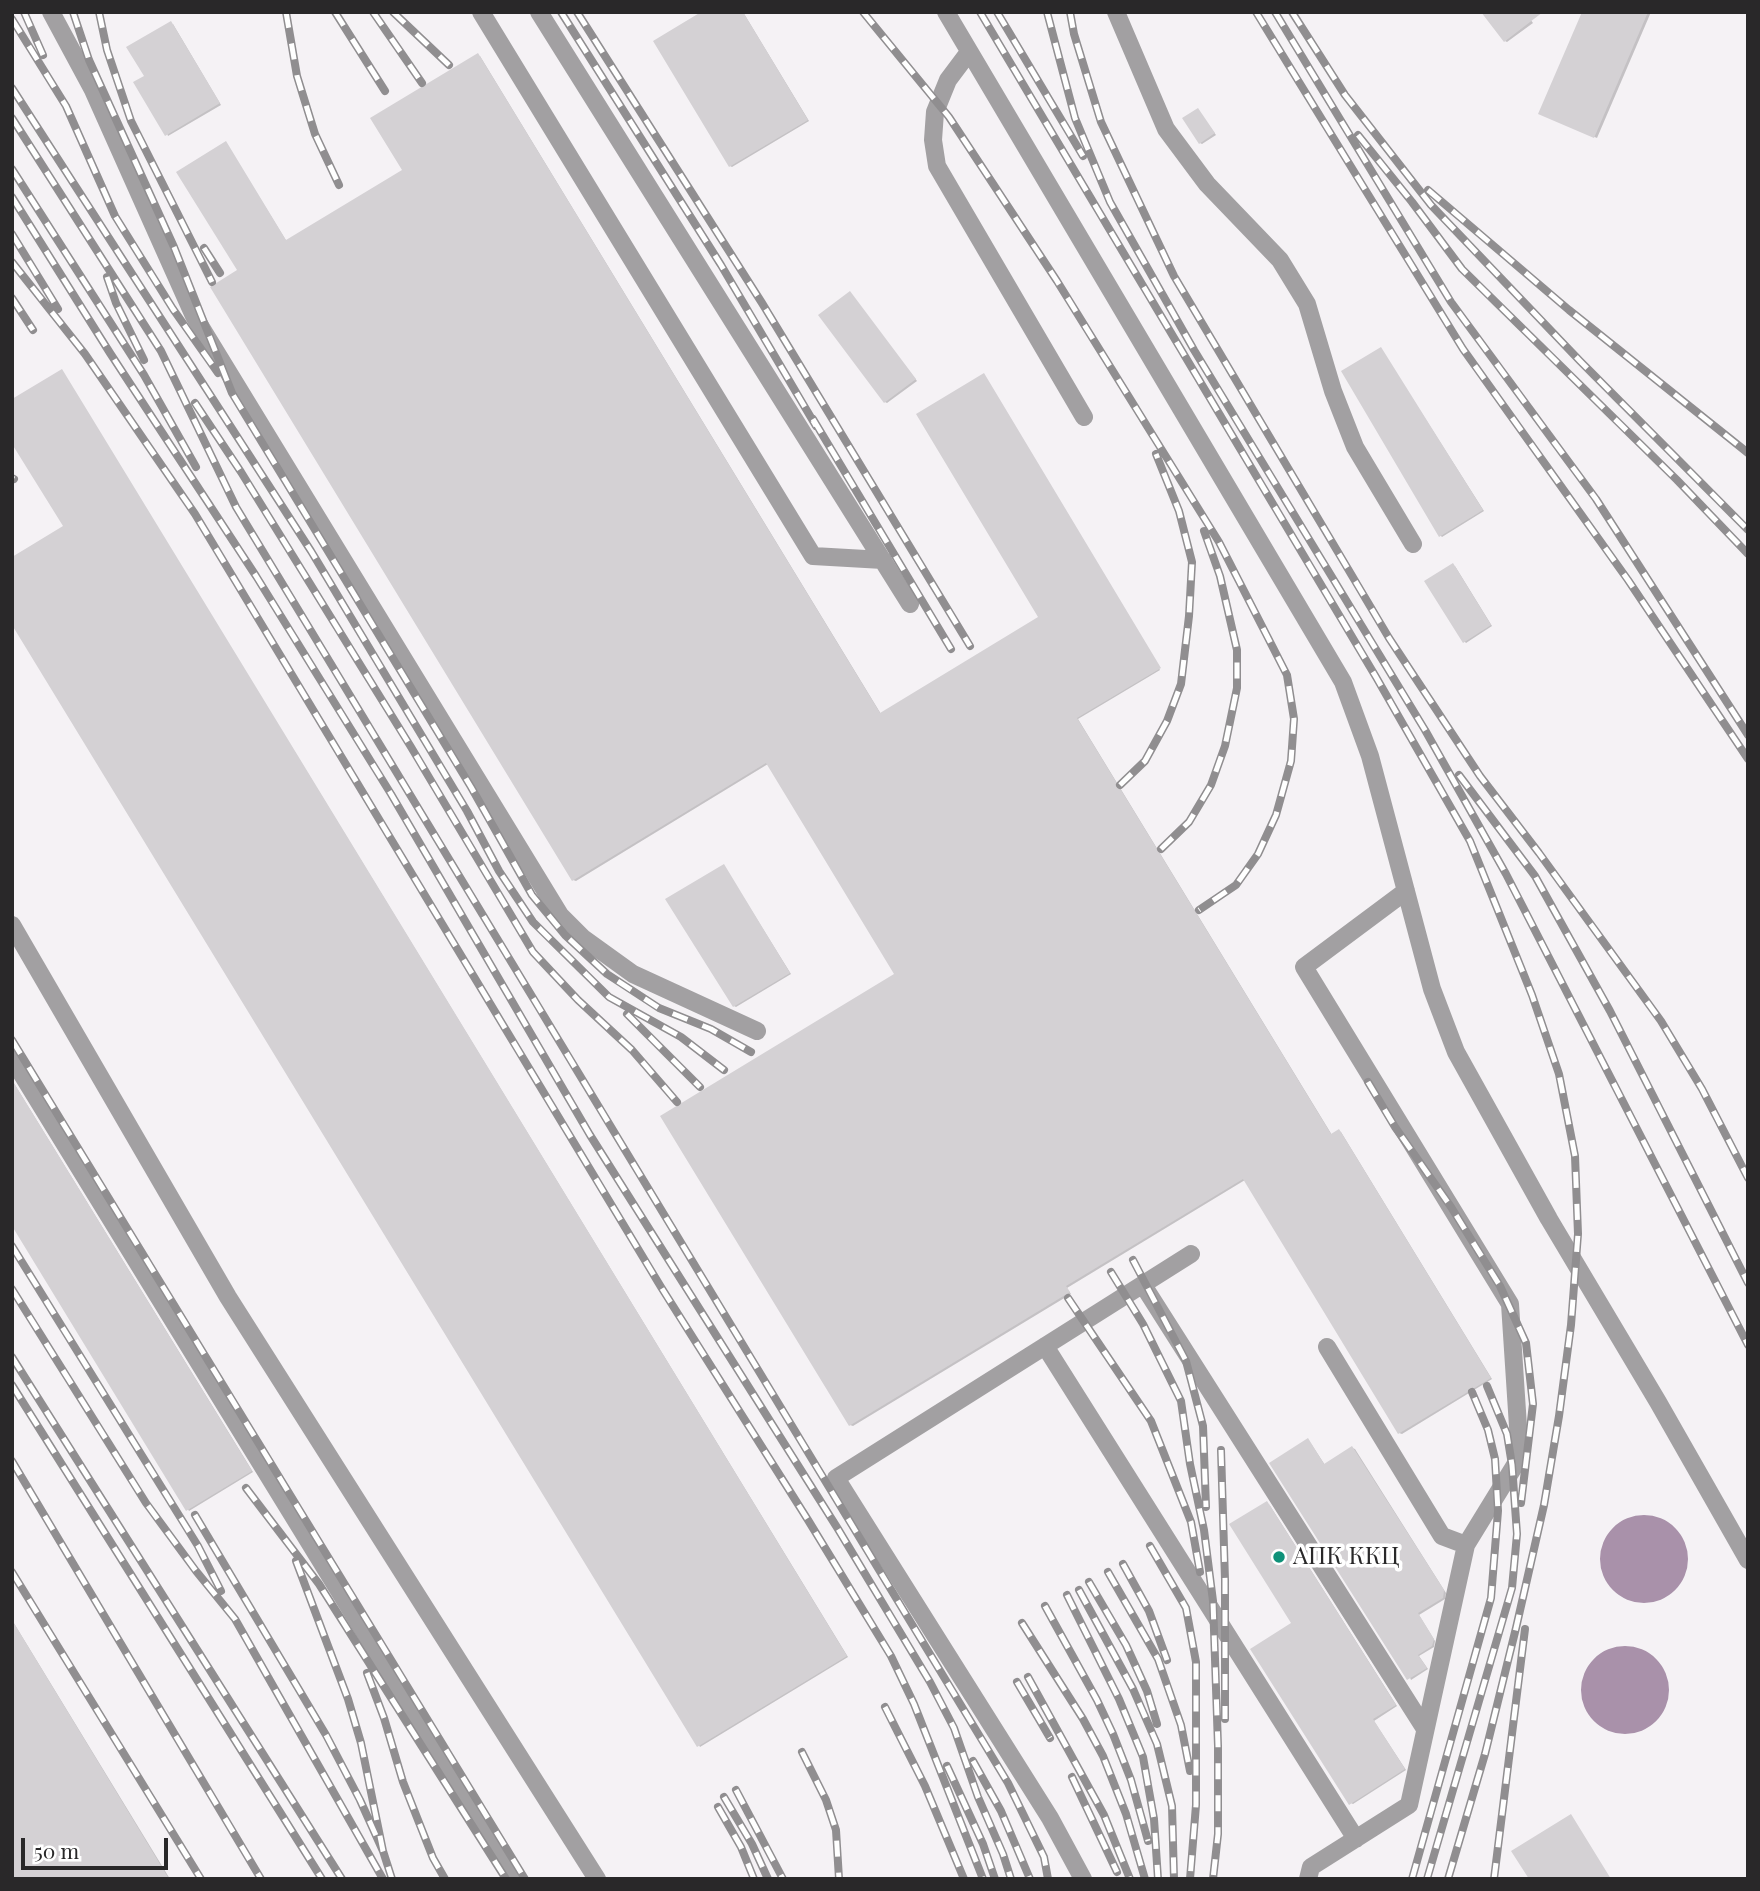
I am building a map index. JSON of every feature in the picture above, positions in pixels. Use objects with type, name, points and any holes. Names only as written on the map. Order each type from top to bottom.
[{"type":"lane","points":[[51,12],[93,90],[194,316],[559,915],[583,938],[633,974],[757,1031]]},
{"type":"lane","points":[[481,12],[813,556],[883,560]]},
{"type":"lane","points":[[539,12],[910,604]]},
{"type":"lane","points":[[946,12],[1343,682],[1370,756],[1432,989],[1456,1052],[1549,1219],[1748,1560]]},
{"type":"lane","points":[[1116,12],[1166,128],[1207,184],[1280,260],[1307,304],[1332,391],[1355,447],[1413,544]]},
{"type":"lane","points":[[969,52],[948,80],[935,112],[933,140],[937,166],[1084,417]]},
{"type":"lane","points":[[1308,1879],[1311,1867],[1409,1805],[1465,1545],[1520,1457],[1510,1304],[1304,967],[1406,891]]},
{"type":"lane","points":[[12,925],[228,1297],[597,1879]]},
{"type":"lane","points":[[12,1058],[516,1879]]},
{"type":"lane","points":[[1083,1879],[1050,1818],[836,1478],[1191,1254]]},
{"type":"lane","points":[[1143,1284],[1425,1729]]},
{"type":"lane","points":[[1045,1346],[1356,1839]]},
{"type":"lane","points":[[1327,1347],[1442,1536],[1465,1545]]},
{"type":"shaded area","points":[[1644,1515],[1669,1522],[1681,1534],[1688,1559],[1681,1584],[1669,1596],[1644,1603],[1619,1596],[1607,1584],[1600,1559],[1607,1534],[1619,1522]]},
{"type":"shaded area","points":[[1625,1646],[1650,1653],[1662,1665],[1669,1690],[1662,1715],[1650,1727],[1625,1734],[1600,1727],[1588,1715],[1581,1690],[1588,1665],[1600,1653]]},
{"type":"building","points":[[701,12],[743,12],[808,120],[729,167],[653,41]]},
{"type":"building","points":[[1481,12],[1543,12],[1504,42]]},
{"type":"building","points":[[1582,12],[1648,12],[1594,138],[1538,114]]},
{"type":"building","points":[[171,21],[220,103],[165,136],[133,82],[144,76],[126,47]]},
{"type":"building","points":[[478,53],[880,713],[1038,617],[916,414],[984,373],[1161,668],[1077,718],[1331,1134],[1339,1129],[1491,1378],[1398,1434],[1243,1179],[1066,1286],[1070,1292],[849,1426],[660,1116],[894,974],[766,763],[572,881],[210,287],[237,270],[176,172],[226,141],[286,240],[402,170],[370,118]]},
{"type":"building","points":[[1198,108],[1215,133],[1199,144],[1182,118]]},
{"type":"building","points":[[850,291],[916,379],[884,403],[818,315]]},
{"type":"building","points":[[1381,347],[1483,510],[1439,537],[1341,371]]},
{"type":"building","points":[[62,369],[847,1656],[697,1747],[12,625],[12,557],[63,526],[12,444],[12,399]]},
{"type":"building","points":[[1453,563],[1491,625],[1463,643],[1424,581]]},
{"type":"building","points":[[724,864],[790,973],[733,1007],[665,899]]},
{"type":"building","points":[[12,1080],[252,1471],[186,1511],[12,1226]]},
{"type":"building","points":[[1308,1438],[1324,1464],[1352,1446],[1444,1590],[1443,1598],[1418,1613],[1434,1639],[1432,1646],[1418,1655],[1427,1668],[1407,1680],[1269,1463]]},
{"type":"building","points":[[1267,1501],[1396,1705],[1373,1719],[1405,1769],[1349,1805],[1250,1649],[1291,1623],[1229,1524]]},
{"type":"building","points":[[12,1620],[169,1879],[12,1879]]},
{"type":"building","points":[[1571,1814],[1611,1879],[1529,1879],[1511,1851]]},
{"type":"railway","points":[[24,12],[43,55]]},
{"type":"railway","points":[[73,12],[89,60],[174,247],[232,393],[471,787],[532,895],[565,935],[607,974],[659,1008],[711,1029],[751,1052]]},
{"type":"railway","points":[[99,12],[107,50],[131,121],[212,282]]},
{"type":"railway","points":[[286,12],[297,76],[315,134],[339,185]]},
{"type":"railway","points":[[335,12],[385,91]]},
{"type":"railway","points":[[373,12],[422,83]]},
{"type":"railway","points":[[393,12],[449,65]]},
{"type":"railway","points":[[561,12],[721,265],[816,426]]},
{"type":"railway","points":[[577,12],[762,303],[970,646]]},
{"type":"railway","points":[[863,12],[949,117],[1057,281],[1219,542],[1287,675],[1294,719],[1291,761],[1276,815],[1258,854],[1236,885],[1199,910]]},
{"type":"railway","points":[[980,12],[1376,677],[1470,841],[1532,995],[1559,1074],[1575,1156],[1578,1234],[1571,1325],[1559,1416],[1544,1505],[1516,1628],[1485,1754],[1448,1879]]},
{"type":"railway","points":[[997,12],[1083,156]]},
{"type":"railway","points":[[1047,12],[1075,118],[1110,202],[1194,350],[1425,730],[1506,874],[1748,1345]]},
{"type":"railway","points":[[1070,12],[1074,34],[1101,122],[1174,276],[1389,638],[1480,776],[1661,1021],[1702,1089],[1748,1178]]},
{"type":"railway","points":[[1256,12],[1463,349],[1628,580],[1748,759]]},
{"type":"railway","points":[[1275,12],[1451,302],[1596,499],[1748,735]]},
{"type":"railway","points":[[1292,12],[1345,95],[1431,205],[1580,361],[1748,530]]},
{"type":"railway","points":[[12,19],[66,106],[115,216],[173,309],[218,373]]},
{"type":"railway","points":[[12,88],[311,551],[467,811],[499,871],[533,922],[609,997],[681,1037],[724,1070]]},
{"type":"railway","points":[[12,118],[161,351],[236,507],[1008,1783],[1044,1857],[1048,1879]]},
{"type":"railway","points":[[1358,135],[1462,269],[1677,480],[1748,554]]},
{"type":"railway","points":[[12,169],[144,375],[196,467]]},
{"type":"railway","points":[[1428,190],[1569,310],[1748,453]]},
{"type":"railway","points":[[12,197],[256,576],[391,794],[590,1135],[838,1529],[930,1682],[954,1728],[1011,1879]]},
{"type":"railway","points":[[12,234],[58,309]]},
{"type":"railway","points":[[204,248],[220,273]]},
{"type":"railway","points":[[12,262],[85,354],[195,514],[661,1287],[891,1656],[914,1704],[983,1879]]},
{"type":"railway","points":[[107,277],[116,303],[144,360]]},
{"type":"railway","points":[[12,298],[33,330]]},
{"type":"railway","points":[[195,403],[241,472],[411,747],[533,952],[578,1000],[632,1050],[677,1102]]},
{"type":"railway","points":[[813,419],[951,649]]},
{"type":"railway","points":[[1120,785],[1145,761],[1167,721],[1181,684],[1189,616],[1192,562],[1179,511],[1156,454]]},
{"type":"railway","points":[[1161,849],[1189,822],[1211,785],[1225,746],[1237,688],[1237,650],[1220,576],[1204,531]]},
{"type":"railway","points":[[1459,775],[1535,876],[1610,1011],[1748,1283]]},
{"type":"railway","points":[[627,1014],[700,1087]]},
{"type":"railway","points":[[12,1040],[525,1879]]},
{"type":"railway","points":[[1368,1082],[1500,1286],[1526,1343],[1533,1404],[1521,1503]]},
{"type":"railway","points":[[12,1246],[198,1546],[221,1591]]},
{"type":"railway","points":[[1133,1260],[1186,1361],[1203,1426],[1206,1507]]},
{"type":"railway","points":[[1111,1272],[1143,1324],[1181,1401],[1190,1464],[1204,1530],[1213,1601],[1218,1746],[1218,1834],[1213,1879]]},
{"type":"railway","points":[[12,1289],[146,1503],[235,1619],[383,1879]]},
{"type":"railway","points":[[1068,1298],[1151,1421],[1191,1522],[1200,1572]]},
{"type":"railway","points":[[12,1357],[342,1879]]},
{"type":"railway","points":[[12,1385],[322,1879]]},
{"type":"railway","points":[[1427,1879],[1512,1588],[1517,1534],[1512,1465],[1507,1434],[1487,1386]]},
{"type":"railway","points":[[1412,1879],[1491,1598],[1498,1511],[1495,1459],[1488,1430],[1472,1392]]},
{"type":"railway","points":[[1221,1450],[1225,1719]]},
{"type":"railway","points":[[12,1461],[261,1879]]},
{"type":"railway","points":[[246,1488],[319,1584],[506,1879]]},
{"type":"railway","points":[[195,1515],[326,1735],[383,1851]]},
{"type":"railway","points":[[1150,1546],[1186,1608],[1196,1662],[1196,1805],[1190,1879]]},
{"type":"railway","points":[[296,1561],[348,1699],[361,1743],[383,1851],[392,1879]]},
{"type":"railway","points":[[1123,1564],[1149,1611],[1167,1660]]},
{"type":"railway","points":[[12,1572],[201,1879]]},
{"type":"railway","points":[[1108,1572],[1158,1659],[1181,1725],[1190,1771]]},
{"type":"railway","points":[[1089,1582],[1126,1645],[1147,1691],[1157,1724]]},
{"type":"railway","points":[[1079,1590],[1133,1689],[1157,1744],[1172,1806],[1174,1879]]},
{"type":"railway","points":[[1067,1595],[1119,1699],[1143,1757],[1154,1819],[1158,1879]]},
{"type":"railway","points":[[1045,1606],[1113,1734],[1131,1780],[1148,1841]]},
{"type":"railway","points":[[1022,1623],[1083,1719],[1103,1756],[1126,1814],[1145,1879]]},
{"type":"railway","points":[[1494,1879],[1525,1629]]},
{"type":"railway","points":[[367,1673],[403,1782],[433,1858],[445,1879]]},
{"type":"railway","points":[[1028,1677],[1104,1815],[1130,1879]]},
{"type":"railway","points":[[1017,1682],[1050,1738]]},
{"type":"railway","points":[[885,1707],[925,1786],[964,1879]]},
{"type":"railway","points":[[802,1752],[826,1800],[836,1830],[839,1879]]},
{"type":"railway","points":[[973,1761],[1001,1811],[1030,1879]]},
{"type":"railway","points":[[947,1766],[983,1844],[995,1879]]},
{"type":"railway","points":[[1072,1777],[1117,1872]]},
{"type":"railway","points":[[736,1790],[783,1879]]},
{"type":"railway","points":[[724,1797],[752,1844],[768,1879]]},
{"type":"railway","points":[[718,1807],[741,1847],[754,1879]]},
{"type":"place","name":"АПК ККЦ","points":[[1279,1557]]}]
